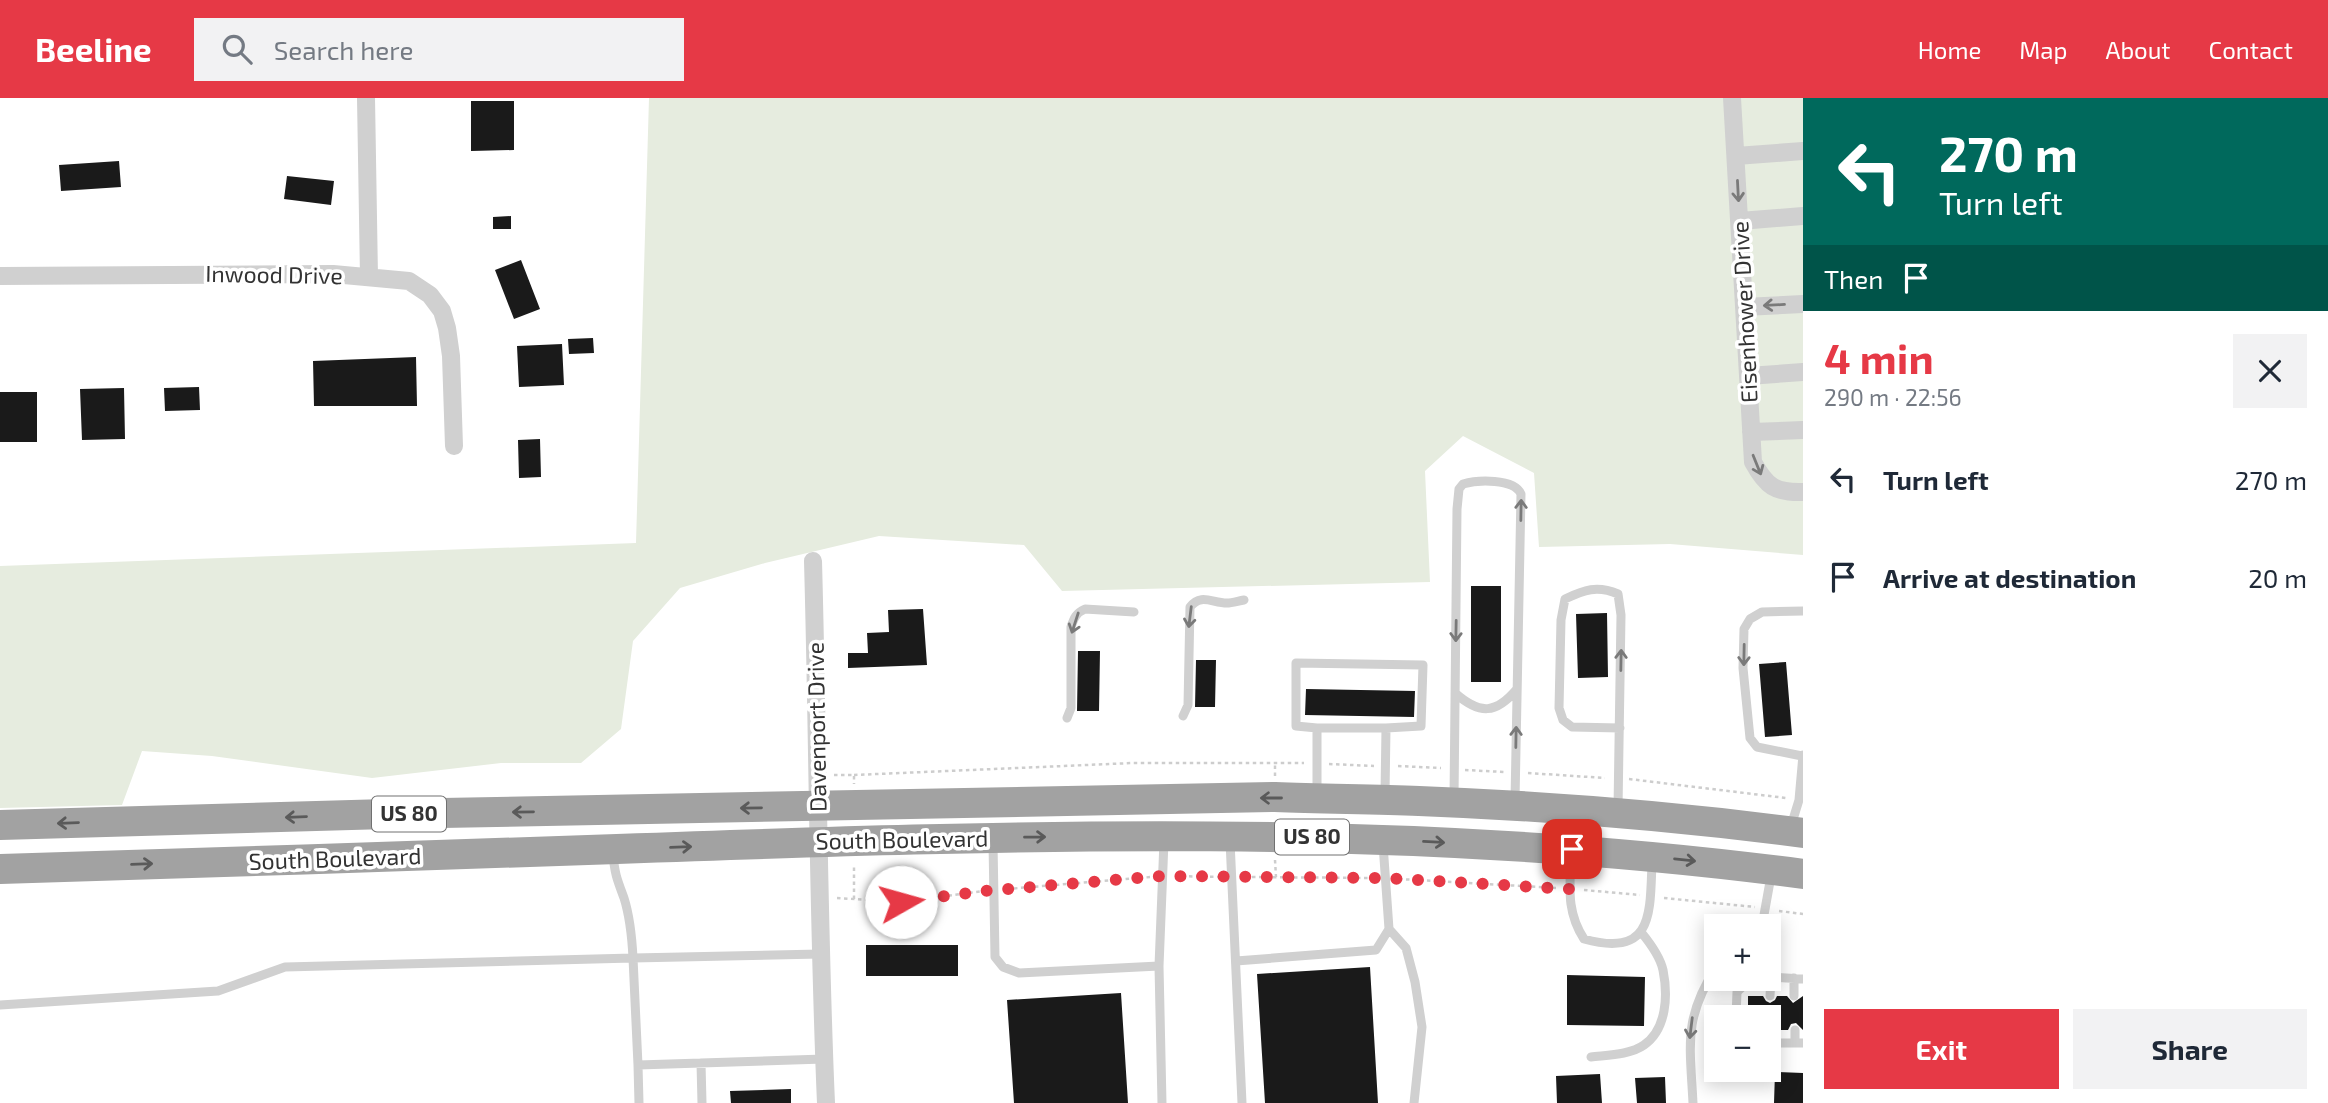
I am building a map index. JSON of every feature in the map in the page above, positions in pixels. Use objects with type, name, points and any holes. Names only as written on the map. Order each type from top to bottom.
[{"type":"highway","name":"South Boulevard","points":[[0,825],[966,802],[1316,798],[1454,802],[1618,813],[1799,837]]},
{"type":"highway","points":[[898,840],[888,830],[886,823],[888,817],[898,811],[966,802]]},
{"type":"highway","points":[[1383,840],[1386,827],[1395,818],[1409,812],[1427,808],[1502,805]]},
{"type":"highway","name":"South Boulevard","points":[[0,869],[820,841],[1165,835],[1383,840],[1572,849],[1803,874]]},
{"type":"highway","points":[[1772,870],[1782,853],[1799,837]]},
{"type":"street","name":"Inwood Drive","points":[[0,276],[333,274],[369,277],[366,98]]},
{"type":"street","name":"Eisenhower Drive","points":[[1732,98],[1753,462],[1770,487],[1789,493],[1803,492]]},
{"type":"street","points":[[1736,156],[1803,151]]},
{"type":"street","points":[[1740,220],[1803,216]]},
{"type":"street","points":[[369,277],[409,281],[429,295],[442,311],[451,356],[454,446]]},
{"type":"street","points":[[1744,307],[1803,304]]},
{"type":"street","points":[[1748,376],[1803,372]]},
{"type":"street","points":[[1752,432],[1803,430]]},
{"type":"street","name":"Davenport Drive","points":[[813,561],[820,954],[826,1103]]},
{"type":"lane","points":[[1454,802],[1459,489],[1463,484],[1471,482],[1511,484],[1519,489],[1521,494],[1517,689],[1502,805]]},
{"type":"lane","points":[[1618,813],[1620,728],[1621,615],[1618,594],[1606,589],[1592,588],[1565,599],[1561,620],[1559,708],[1563,720],[1572,727],[1620,728]]},
{"type":"lane","points":[[1183,716],[1188,705],[1190,607],[1194,602],[1203,599],[1225,604],[1244,600]]},
{"type":"lane","points":[[1067,718],[1071,708],[1073,618],[1085,609],[1134,612]]},
{"type":"lane","points":[[1799,837],[1803,755],[1768,751],[1758,747],[1750,737],[1744,629],[1750,619],[1762,612],[1803,611]]},
{"type":"lane","points":[[1296,663],[1423,665],[1421,726],[1386,728],[1296,726],[1296,663]]},
{"type":"lane","points":[[1455,693],[1480,709],[1492,709],[1505,703],[1517,689]]},
{"type":"lane","points":[[1316,798],[1317,728]]},
{"type":"lane","points":[[1385,799],[1386,728]]},
{"type":"lane","points":[[1162,1103],[1159,966],[1161,876],[1165,835]]},
{"type":"lane","points":[[1230,836],[1242,1103]]},
{"type":"lane","points":[[993,838],[995,957],[1003,967],[1020,973],[1159,966]]},
{"type":"lane","points":[[1383,840],[1389,929],[1406,948],[1422,1027],[1414,1103]]},
{"type":"lane","points":[[1572,849],[1570,889],[1573,921],[1584,939],[1603,944],[1627,942],[1641,932],[1648,918],[1652,857]]},
{"type":"lane","points":[[612,850],[615,877],[624,899],[632,934],[639,1103]]},
{"type":"lane","points":[[1764,914],[1772,870]]},
{"type":"lane","points":[[1236,961],[1376,950],[1389,929]]},
{"type":"lane","points":[[1591,1057],[1642,1047],[1653,1037],[1662,1021],[1665,1005],[1662,969],[1654,948],[1641,932]]},
{"type":"lane","points":[[0,1004],[218,991],[285,967],[820,954]]},
{"type":"lane","points":[[1794,996],[1798,979]]},
{"type":"lane","points":[[1693,1103],[1689,1032],[1695,1004],[1704,988]]},
{"type":"lane","points":[[1770,991],[1770,996]]},
{"type":"lane","points":[[1781,1043],[1799,1043],[1795,1030]]},
{"type":"lane","points":[[638,1065],[824,1059]]},
{"type":"lane","points":[[701,1063],[702,1103]]},
{"type":"path","points":[[820,898],[901,902],[995,890],[1161,876],[1384,878],[1570,889],[1803,914]]},
{"type":"shaded area","points":[[649,98],[1803,98],[1803,555],[1670,544],[1539,547],[1534,473],[1463,436],[1425,471],[1430,582],[1062,591],[1024,545],[879,536],[765,563],[680,588],[633,641],[621,729],[581,763],[501,763],[372,778],[212,756],[142,751],[122,805],[0,808],[0,566],[636,543]]},
{"type":"building","points":[[471,101],[514,101],[514,150],[471,151]]},
{"type":"building","points":[[119,161],[121,187],[61,191],[59,165]]},
{"type":"building","points":[[287,176],[334,181],[331,205],[284,199]]},
{"type":"building","points":[[511,216],[511,229],[493,229],[493,217]]},
{"type":"building","points":[[521,260],[540,309],[514,319],[495,270]]},
{"type":"building","points":[[593,338],[594,353],[569,354],[568,339]]},
{"type":"building","points":[[562,344],[564,385],[519,387],[517,346]]},
{"type":"building","points":[[416,357],[417,406],[314,406],[313,361]]},
{"type":"building","points":[[199,387],[200,410],[165,411],[164,388]]},
{"type":"building","points":[[124,388],[125,439],[82,440],[80,389]]},
{"type":"building","points":[[0,392],[37,392],[37,442],[0,442]]},
{"type":"building","points":[[540,439],[541,477],[519,478],[518,440]]},
{"type":"building","points":[[1471,586],[1501,586],[1501,682],[1471,682]]},
{"type":"building","points":[[923,609],[927,665],[848,668],[848,653],[868,653],[867,633],[889,632],[888,610]]},
{"type":"building","points":[[1607,613],[1608,677],[1578,678],[1576,614]]},
{"type":"building","points":[[1078,651],[1100,651],[1099,711],[1077,711]]},
{"type":"building","points":[[1196,660],[1216,660],[1215,707],[1195,707]]},
{"type":"building","points":[[1786,662],[1792,735],[1765,737],[1759,664]]},
{"type":"building","points":[[1306,689],[1415,691],[1414,717],[1305,715]]},
{"type":"building","points":[[866,945],[958,945],[958,976],[866,976]]},
{"type":"building","points":[[1370,967],[1378,1103],[1265,1103],[1257,974]]},
{"type":"building","points":[[1567,975],[1645,977],[1644,1026],[1567,1025]]},
{"type":"building","points":[[1121,993],[1128,1103],[1014,1103],[1007,1000]]},
{"type":"building","points":[[1748,996],[1763,996],[1770,1003],[1777,996],[1787,996],[1793,1003],[1803,996],[1803,1030],[1796,1023],[1791,1024],[1788,1030],[1781,1030],[1781,1005],[1748,1005]]},
{"type":"building","points":[[1781,1072],[1803,1073],[1803,1103],[1774,1103],[1775,1082],[1781,1082]]},
{"type":"building","points":[[1600,1074],[1602,1103],[1557,1103],[1556,1076]]},
{"type":"building","points":[[1665,1077],[1666,1103],[1637,1103],[1635,1078]]},
{"type":"building","points":[[791,1089],[791,1103],[731,1103],[730,1091]]},
{"type":"route","points":[[901,902],[984,891],[1161,876],[1384,878],[1570,889],[1572,849]]}]
